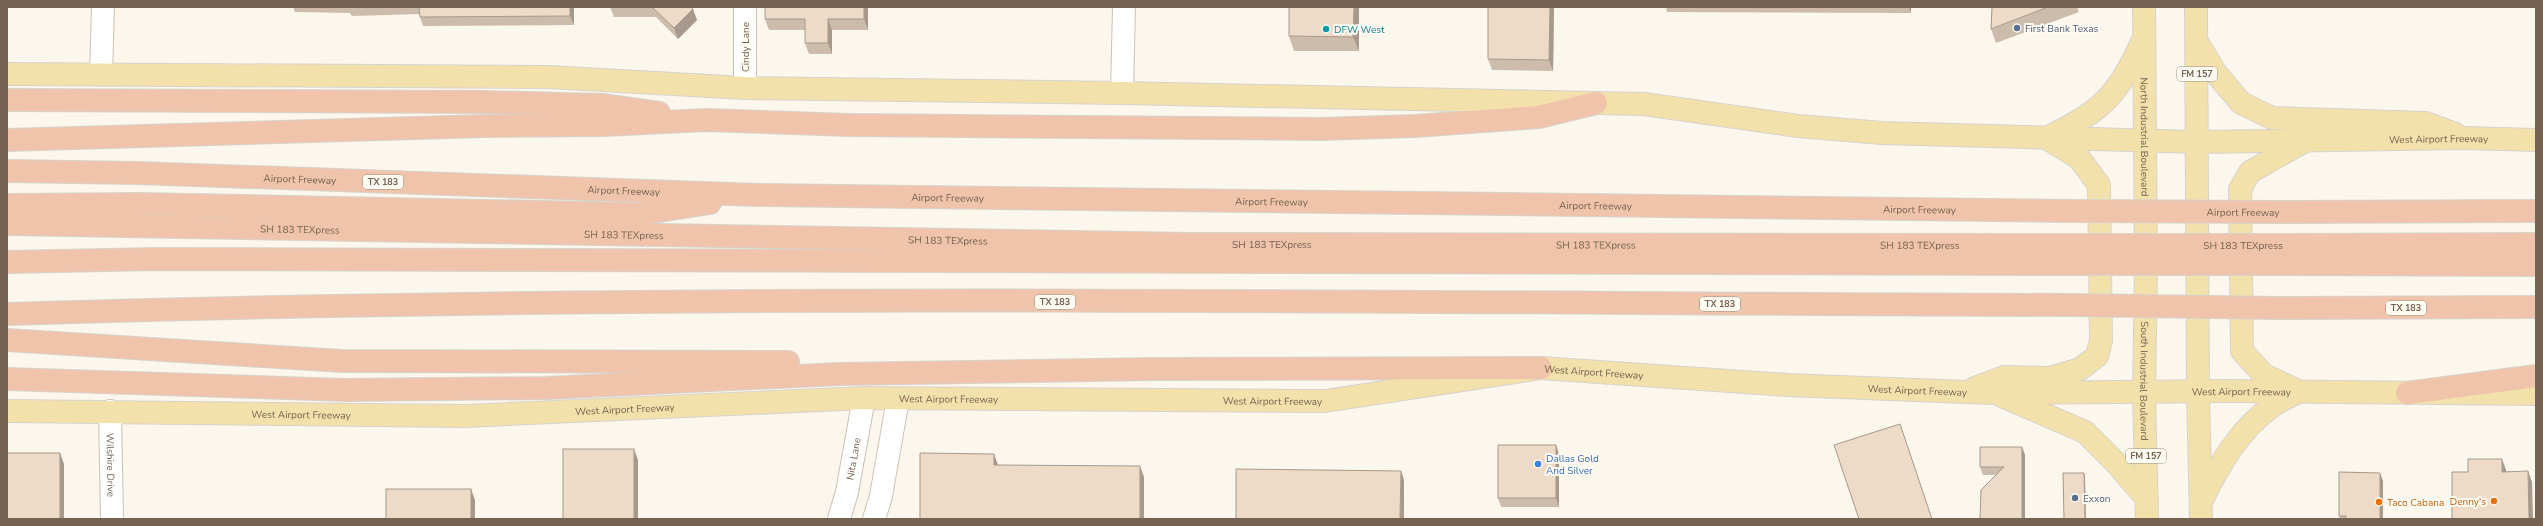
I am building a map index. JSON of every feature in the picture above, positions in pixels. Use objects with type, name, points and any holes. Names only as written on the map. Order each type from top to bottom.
[{"type":"highway","points":[[7,100],[484,102],[602,105],[706,120]]},
{"type":"highway","points":[[7,140],[484,126],[604,125],[706,120],[850,125],[1322,129],[1415,126],[1539,117],[1596,103]]},
{"type":"highway","name":"Airport Freeway","points":[[7,171],[138,173],[758,195],[2071,211],[2536,211]]},
{"type":"highway","points":[[7,205],[138,204],[640,214],[758,195]]},
{"type":"highway","name":"SH 183 TEXpress","points":[[7,224],[1188,244],[2073,254]]},
{"type":"highway","name":"SH 183 TEXpress","points":[[7,262],[171,259],[2282,254],[2536,244]]},
{"type":"highway","name":"SH 183 TEXpress","points":[[2282,254],[2536,265]]},
{"type":"highway","name":"TX 183","points":[[7,314],[346,304],[740,300],[2071,305],[2277,308],[2536,307]]},
{"type":"highway","points":[[7,340],[342,362],[839,363],[1155,368],[1541,368]]},
{"type":"highway","points":[[7,379],[346,390],[539,388],[839,374],[1155,368]]},
{"type":"highway","points":[[2407,394],[2536,376]]},
{"type":"main road","name":"North Industrial Boulevard","points":[[2144,7],[2146,268]]},
{"type":"main road","name":"FM 157","points":[[2196,7],[2198,392],[2201,511]]},
{"type":"main road","points":[[2046,138],[2085,118],[2108,100],[2128,73],[2144,36]]},
{"type":"main road","points":[[2196,40],[2214,72],[2241,103],[2272,118],[2426,123],[2466,138]]},
{"type":"main road","points":[[7,74],[548,77],[745,88],[1122,92],[1649,104],[1798,126],[1874,132],[2197,142]]},
{"type":"main road","points":[[1966,391],[2004,377],[2050,378],[2080,369],[2097,356],[2101,341],[2099,185],[2079,158],[2046,138]]},
{"type":"main road","name":"West Airport Freeway","points":[[2197,142],[2466,138],[2536,140]]},
{"type":"main road","points":[[2299,392],[2264,375],[2242,351],[2240,189],[2250,172],[2306,140]]},
{"type":"main road","name":"South Industrial Boulevard","points":[[2146,268],[2144,392],[2147,509]]},
{"type":"main road","name":"West Airport Freeway","points":[[7,410],[466,416],[864,398],[1325,401],[1541,368],[1788,385],[1993,393],[2299,392],[2536,394]]},
{"type":"main road","points":[[2201,511],[2219,465],[2243,434],[2271,407],[2299,392]]},
{"type":"main road","points":[[1993,393],[2085,432],[2116,463],[2147,509]]},
{"type":"street","points":[[101,74],[102,7]]},
{"type":"street","name":"Cindy Lane","points":[[745,7],[745,88]]},
{"type":"street","points":[[1122,92],[1124,7]]},
{"type":"street","name":"Nita Lane","points":[[839,519],[847,492],[864,398]]},
{"type":"street","points":[[874,519],[881,496],[898,399]]},
{"type":"street","name":"Wilshire Drive","points":[[110,411],[112,519]]},
{"type":"building","points":[[419,7],[570,7],[570,16],[420,17]]},
{"type":"building","points":[[652,7],[691,7],[693,9],[674,28]]},
{"type":"building","points":[[765,7],[864,7],[864,19],[828,19],[828,43],[805,43],[805,19],[765,19]]},
{"type":"building","name":"DFW West","points":[[1289,7],[1354,7],[1353,37],[1289,36]]},
{"type":"building","points":[[1488,7],[1550,7],[1549,60],[1488,59]]},
{"type":"building","points":[[1992,7],[2048,7],[1991,29]]},
{"type":"building","points":[[1900,424],[1932,519],[1859,519],[1834,445]]},
{"type":"building","points":[[1498,445],[1556,445],[1556,498],[1498,498]]},
{"type":"building","points":[[1980,447],[2022,447],[2022,519],[1980,519],[1981,490],[2004,467],[1980,467]]},
{"type":"building","points":[[563,449],[634,449],[634,519],[563,519]]},
{"type":"building","points":[[7,453],[60,453],[60,519],[7,519]]},
{"type":"building","points":[[920,453],[994,454],[994,465],[1140,466],[1140,519],[920,519]]},
{"type":"building","name":"Denny's","points":[[2468,459],[2502,459],[2502,472],[2528,471],[2529,519],[2452,519],[2452,472],[2468,472]]},
{"type":"building","points":[[1236,469],[1401,471],[1400,519],[1236,519]]},
{"type":"building","points":[[2339,472],[2380,473],[2380,519],[2346,519],[2346,516],[2339,516]]},
{"type":"building","name":"Exxon","points":[[2063,473],[2084,473],[2085,519],[2064,519]]},
{"type":"building","points":[[386,489],[471,489],[471,519],[386,519]]},
{"type":"place","name":"First Bank Texas","points":[[2017,28]]},
{"type":"place","name":"DFW West","points":[[1326,29]]},
{"type":"place","name":"Dallas Gold And Silver","points":[[1538,464]]},
{"type":"place","name":"Exxon","points":[[2075,498]]},
{"type":"place","name":"Denny's","points":[[2494,501]]},
{"type":"place","name":"Taco Cabana","points":[[2379,502]]}]
